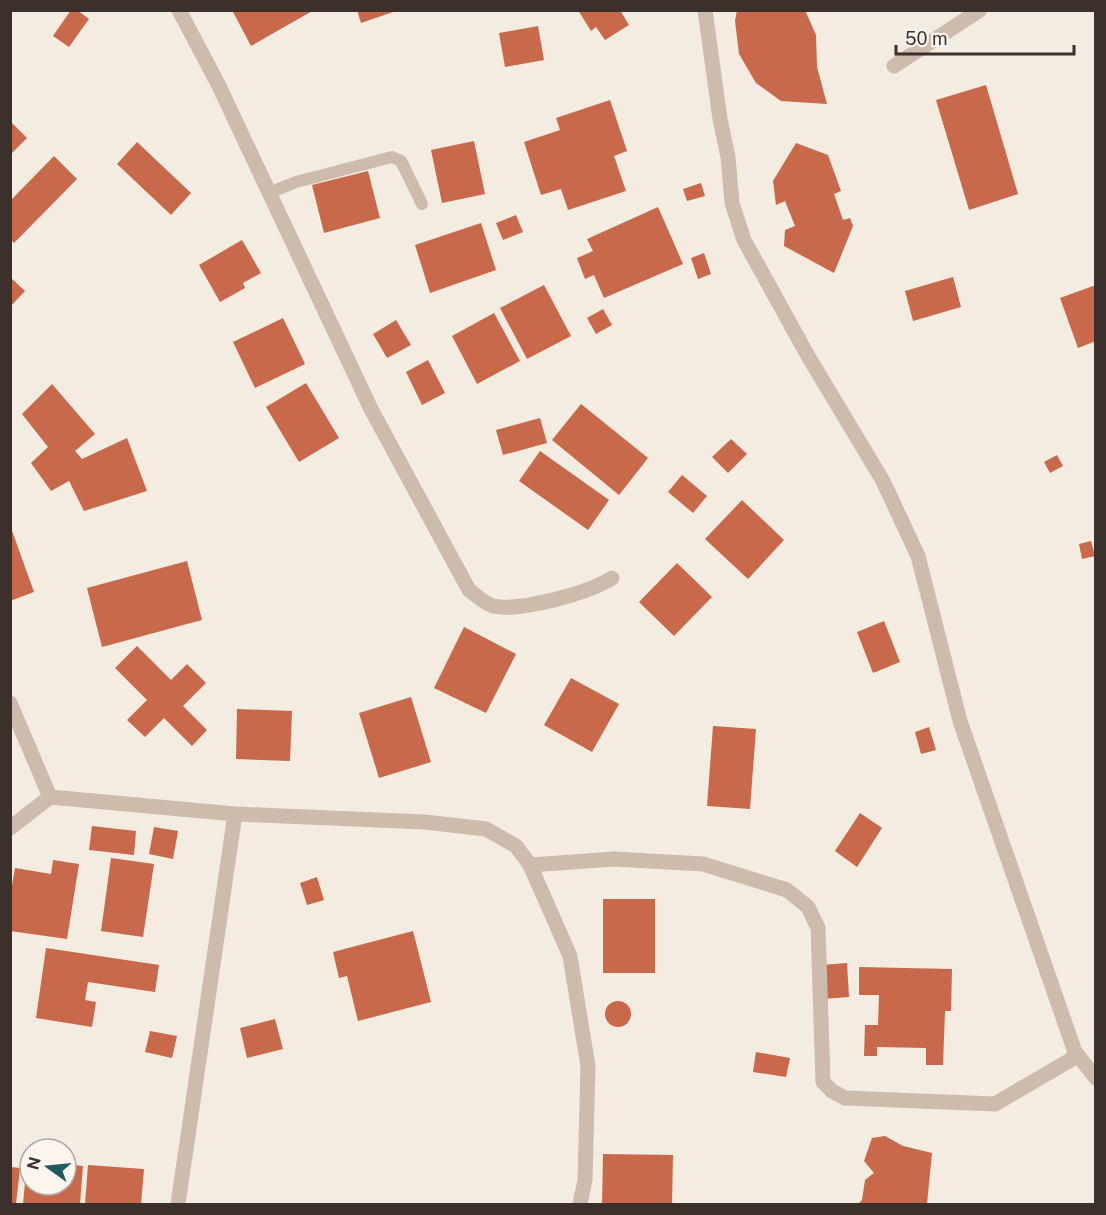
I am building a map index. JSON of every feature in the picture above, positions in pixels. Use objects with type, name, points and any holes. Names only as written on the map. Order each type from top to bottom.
[{"type":"street","points":[[179,10],[371,409],[469,590],[485,602],[510,607],[576,595],[612,578]]},
{"type":"street","points":[[705,10],[720,119],[728,157],[732,203],[744,240],[808,356],[883,481],[918,556],[960,721],[1075,1052],[1095,1078]]},
{"type":"street","points":[[894,66],[980,10]]},
{"type":"street","points":[[10,703],[50,797]]},
{"type":"street","points":[[10,828],[50,797],[235,814],[425,822],[486,829],[516,846],[530,865],[570,956],[588,1066],[585,1180],[580,1204]]},
{"type":"street","points":[[178,1204],[235,814]]},
{"type":"street","points":[[530,865],[614,859],[703,864],[787,890],[808,907],[818,928],[820,1064],[823,1082],[832,1091],[845,1098],[995,1104],[1072,1059],[1075,1052]]},
{"type":"lane","points":[[269,193],[296,182],[396,158],[401,161],[422,204]]},
{"type":"building","points":[[71,10],[77,10],[89,19],[69,47],[53,36]]},
{"type":"building","points":[[232,10],[314,10],[251,46]]},
{"type":"building","points":[[357,10],[396,10],[396,11],[361,23]]},
{"type":"building","points":[[578,10],[620,10],[629,25],[605,40],[596,27],[591,31]]},
{"type":"building","points":[[737,10],[805,10],[816,35],[817,67],[827,104],[781,101],[756,83],[739,54],[735,21]]},
{"type":"building","points":[[538,26],[544,60],[505,67],[499,33]]},
{"type":"building","points":[[986,85],[1018,194],[969,210],[936,100]]},
{"type":"building","points":[[610,100],[627,151],[614,156],[626,191],[568,210],[561,189],[541,195],[524,142],[560,130],[556,118]]},
{"type":"building","points":[[10,121],[27,138],[10,155]]},
{"type":"building","points":[[474,141],[485,194],[442,203],[431,150]]},
{"type":"building","points":[[137,142],[191,193],[171,215],[117,164]]},
{"type":"building","points":[[796,143],[828,155],[841,191],[834,194],[843,220],[850,218],[853,226],[834,273],[784,246],[785,230],[795,226],[785,201],[776,205],[773,181]]},
{"type":"building","points":[[54,156],[77,179],[14,243],[10,239],[10,201]]},
{"type":"building","points":[[368,171],[380,218],[324,233],[312,185]]},
{"type":"building","points":[[701,183],[705,196],[687,201],[683,189]]},
{"type":"building","points":[[658,207],[683,264],[604,298],[594,275],[585,279],[577,258],[593,251],[587,239]]},
{"type":"building","points":[[516,215],[523,232],[503,240],[496,223]]},
{"type":"building","points":[[481,223],[496,270],[430,293],[415,245]]},
{"type":"building","points":[[242,240],[261,273],[243,283],[245,288],[220,302],[199,265]]},
{"type":"building","points":[[704,253],[711,274],[698,279],[691,258]]},
{"type":"building","points":[[10,277],[25,291],[10,307]]},
{"type":"building","points":[[953,277],[961,307],[913,321],[905,291]]},
{"type":"building","points":[[544,285],[571,336],[527,359],[500,308]]},
{"type":"building","points":[[1096,285],[1096,341],[1078,348],[1060,298]]},
{"type":"building","points":[[603,309],[612,325],[596,334],[587,318]]},
{"type":"building","points":[[494,313],[520,361],[477,384],[452,336]]},
{"type":"building","points":[[283,318],[305,364],[255,388],[233,342]]},
{"type":"building","points":[[396,320],[411,345],[387,358],[373,334]]},
{"type":"building","points":[[428,360],[445,393],[422,405],[406,372]]},
{"type":"building","points":[[306,383],[339,438],[299,462],[266,407]]},
{"type":"building","points":[[52,384],[95,434],[75,451],[82,459],[127,438],[147,491],[84,511],[69,481],[51,491],[31,463],[48,447],[22,414]]},
{"type":"building","points":[[581,404],[648,458],[619,495],[552,440]]},
{"type":"building","points":[[540,418],[547,443],[503,455],[496,430]]},
{"type":"building","points":[[731,439],[747,454],[728,473],[712,457]]},
{"type":"building","points":[[540,451],[609,500],[588,530],[519,481]]},
{"type":"building","points":[[1057,455],[1063,466],[1050,473],[1044,462]]},
{"type":"building","points":[[682,475],[707,496],[693,513],[668,492]]},
{"type":"building","points":[[742,500],[784,540],[748,579],[705,539]]},
{"type":"building","points":[[10,529],[34,592],[10,601]]},
{"type":"building","points":[[1091,541],[1095,556],[1082,559],[1079,544]]},
{"type":"building","points":[[187,561],[202,620],[102,647],[87,588]]},
{"type":"building","points":[[677,563],[712,597],[674,636],[639,602]]},
{"type":"building","points":[[884,621],[900,662],[873,673],[857,632]]},
{"type":"building","points":[[464,627],[516,654],[486,713],[434,688]]},
{"type":"building","points":[[137,646],[171,680],[187,664],[206,683],[183,706],[207,730],[192,746],[164,718],[145,737],[127,720],[147,700],[115,668]]},
{"type":"building","points":[[571,678],[619,704],[592,752],[544,725]]},
{"type":"building","points":[[411,697],[431,762],[379,778],[359,713]]},
{"type":"building","points":[[237,709],[292,711],[290,761],[236,759]]},
{"type":"building","points":[[713,726],[756,729],[750,809],[707,806]]},
{"type":"building","points":[[929,727],[936,750],[921,754],[915,732]]},
{"type":"building","points":[[860,813],[882,828],[857,867],[835,851]]},
{"type":"building","points":[[92,826],[136,831],[134,855],[89,850]]},
{"type":"building","points":[[154,827],[178,831],[173,859],[149,854]]},
{"type":"building","points":[[111,858],[154,864],[143,937],[101,931]]},
{"type":"building","points":[[53,860],[79,864],[67,939],[10,931],[10,897],[15,868],[51,874]]},
{"type":"building","points":[[317,877],[324,900],[307,905],[300,883]]},
{"type":"building","points":[[603,899],[655,899],[655,973],[603,973]]},
{"type":"building","points":[[413,931],[431,1002],[358,1021],[347,976],[339,978],[333,952]]},
{"type":"building","points":[[46,948],[159,965],[155,992],[88,982],[85,1000],[96,1002],[92,1027],[36,1018]]},
{"type":"building","points":[[847,963],[849,997],[823,999],[821,965]]},
{"type":"building","points":[[859,967],[952,969],[951,1011],[945,1011],[943,1065],[926,1065],[926,1048],[877,1047],[877,1056],[864,1056],[865,1025],[878,1025],[879,995],[859,995]]},
{"type":"building","points":[[618,1001],[627,1005],[631,1014],[627,1023],[618,1027],[609,1023],[605,1014],[609,1005]]},
{"type":"building","points":[[275,1019],[283,1049],[247,1058],[240,1028]]},
{"type":"building","points":[[150,1031],[177,1036],[172,1058],[145,1052]]},
{"type":"building","points":[[756,1052],[790,1058],[786,1077],[753,1072]]},
{"type":"building","points":[[885,1136],[903,1146],[932,1153],[927,1204],[858,1204],[862,1200],[865,1180],[874,1173],[864,1161],[872,1138]]},
{"type":"building","points":[[603,1154],[673,1155],[672,1204],[602,1204]]},
{"type":"building","points":[[78,1165],[83,1166],[80,1204],[23,1204],[24,1197],[78,1197]]},
{"type":"building","points":[[88,1165],[144,1169],[141,1204],[85,1204]]},
{"type":"building","points":[[10,1167],[18,1168],[16,1204],[10,1204]]}]
